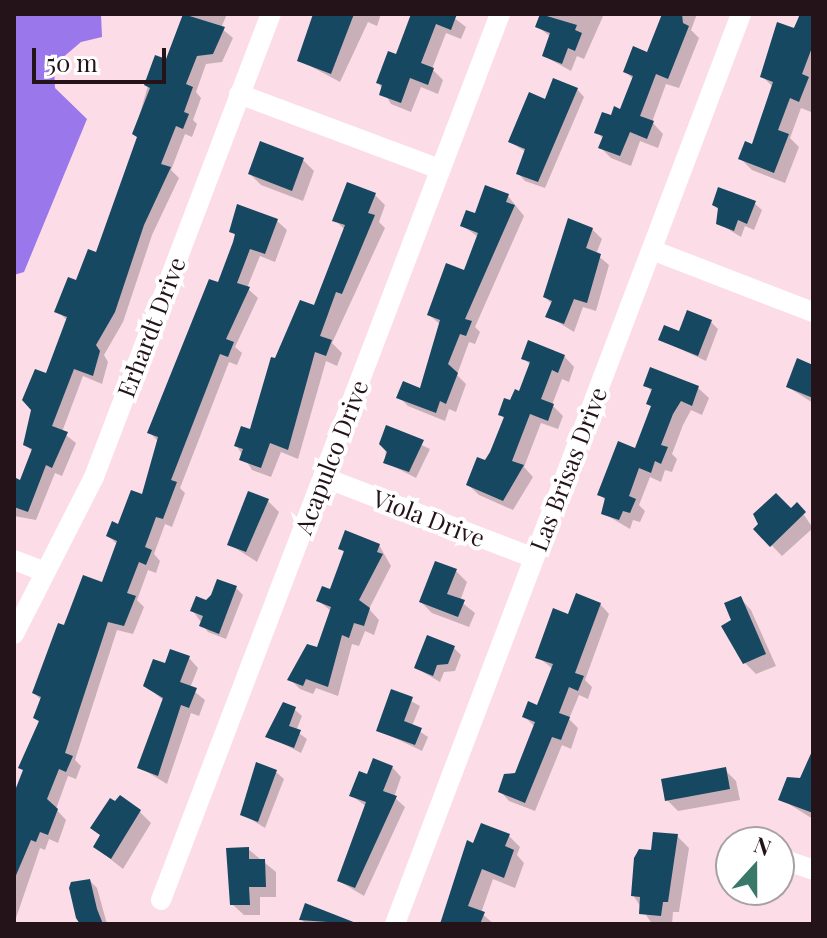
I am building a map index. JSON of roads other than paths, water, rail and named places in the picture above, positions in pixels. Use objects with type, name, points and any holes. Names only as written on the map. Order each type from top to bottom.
[{"type":"street","name":"Erhardt Drive","points":[[14,634],[43,571],[94,477],[271,14]]},
{"type":"street","name":"Acapulco Drive","points":[[161,900],[500,14]]},
{"type":"street","name":"Las Brisas Drive","points":[[395,924],[741,14]]},
{"type":"street","points":[[239,94],[440,169]]},
{"type":"street","points":[[652,250],[813,312]]},
{"type":"street","name":"Viola Drive","points":[[323,477],[534,558]]},
{"type":"street","points":[[14,560],[43,571]]}]
